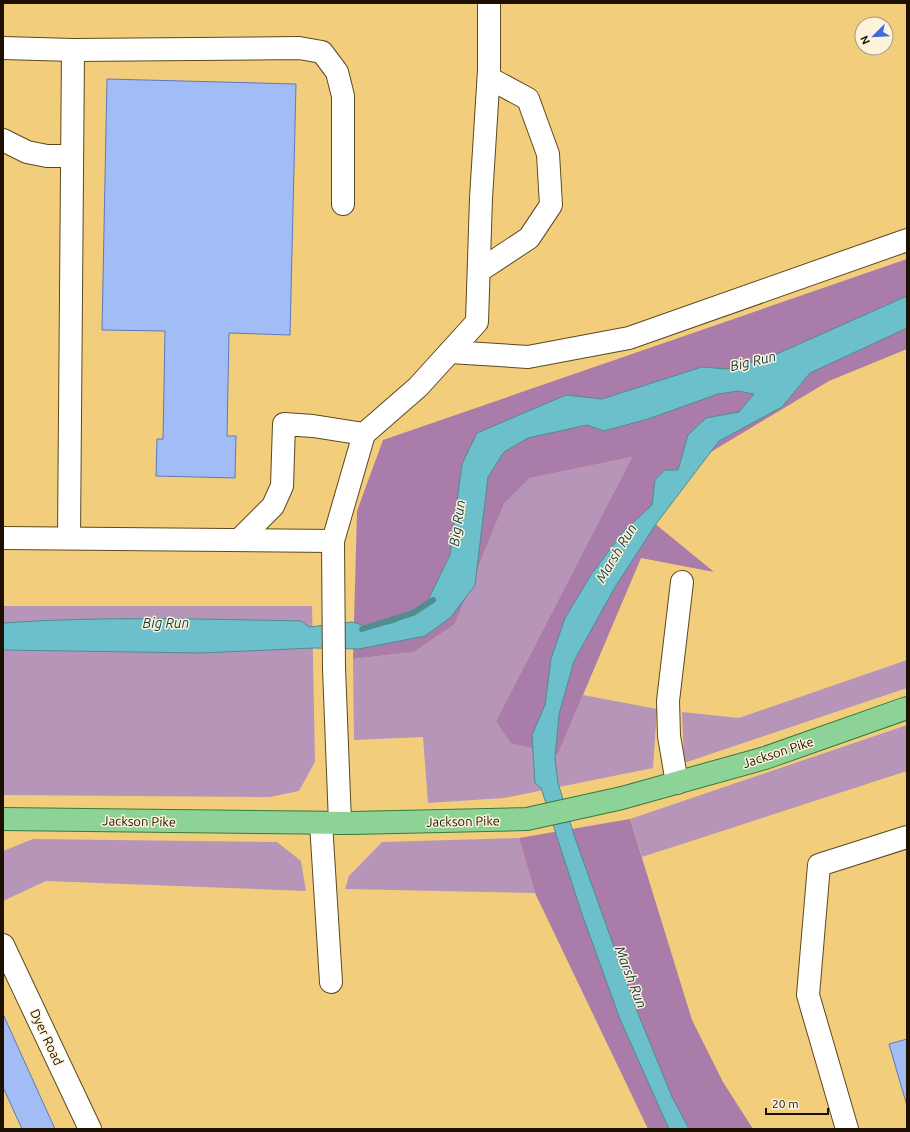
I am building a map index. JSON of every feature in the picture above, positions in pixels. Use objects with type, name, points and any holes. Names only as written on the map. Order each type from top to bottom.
[{"type":"main road","name":"Jackson Pike","points":[[3,819],[331,823],[527,819],[622,798],[765,758],[907,708]]},
{"type":"street","points":[[331,982],[331,823],[335,612],[334,541],[364,434],[418,387],[477,322],[489,78],[489,3]]},
{"type":"street","points":[[3,48],[73,50],[298,48],[322,52],[337,72],[343,96],[343,204]]},
{"type":"street","points":[[69,538],[73,50]]},
{"type":"street","points":[[479,271],[529,238],[551,205],[548,154],[528,99],[489,78]]},
{"type":"street","points":[[3,140],[27,152],[47,156],[72,156]]},
{"type":"street","points":[[450,352],[528,357],[629,338],[907,240]]},
{"type":"street","points":[[239,540],[273,506],[282,486],[284,424],[313,426],[364,434]]},
{"type":"street","points":[[3,538],[334,541]]},
{"type":"street","points":[[677,783],[668,736],[668,701],[682,582]]},
{"type":"street","points":[[847,1129],[808,995],[819,865],[907,837]]},
{"type":"street","name":"Dyer Road","points":[[3,945],[90,1129]]},
{"type":"shaded area","points":[[907,259],[907,349],[829,381],[671,476],[648,518],[714,572],[641,558],[558,754],[511,743],[496,721],[632,457],[530,478],[504,504],[455,624],[414,652],[353,659],[357,511],[383,440]]},
{"type":"shaded area","points":[[632,457],[496,721],[558,754],[583,695],[657,709],[653,768],[504,798],[428,803],[423,737],[354,740],[353,659],[414,652],[455,624],[504,504],[530,478]]},
{"type":"shaded area","points":[[3,606],[312,606],[315,762],[299,791],[270,797],[3,795]]},
{"type":"shaded area","points":[[907,660],[907,688],[684,763],[682,712],[739,718]]},
{"type":"shaded area","points":[[907,725],[907,771],[642,857],[630,819]]},
{"type":"shaded area","points":[[630,819],[692,1020],[723,1082],[753,1129],[648,1129],[535,893],[519,838]]},
{"type":"shaded area","points":[[519,838],[535,893],[345,889],[349,876],[382,842]]},
{"type":"shaded area","points":[[33,839],[277,842],[301,861],[306,891],[46,881],[3,901],[3,851]]},
{"type":"water","name":"Marsh Run","points":[[907,296],[907,328],[810,373],[782,407],[719,441],[656,524],[615,587],[574,661],[559,714],[555,758],[558,783],[575,838],[637,1011],[672,1097],[689,1129],[669,1129],[620,1019],[582,914],[541,788],[535,783],[532,735],[545,705],[551,659],[565,618],[591,575],[622,533],[652,505],[655,480],[665,470],[678,470],[688,435],[706,418],[739,412],[754,394],[738,391],[718,394],[648,419],[604,431],[587,425],[528,438],[504,452],[488,477],[475,585],[451,617],[425,636],[359,649],[314,648],[201,653],[3,650],[3,623],[77,619],[189,619],[301,621],[309,627],[352,622],[372,628],[395,622],[424,608],[450,555],[462,464],[477,433],[566,395],[602,399],[702,367],[727,369],[770,357]]},
{"type":"building","points":[[107,79],[296,84],[290,335],[229,333],[227,436],[236,436],[235,478],[156,476],[157,439],[163,439],[165,331],[102,330]]},
{"type":"building","points":[[3,1014],[55,1129],[22,1129],[3,1087]]},
{"type":"building","points":[[907,1039],[907,1106],[889,1044]]},
{"type":"waterway","name":"Big Run","points":[[362,629],[413,613],[433,600]]}]
